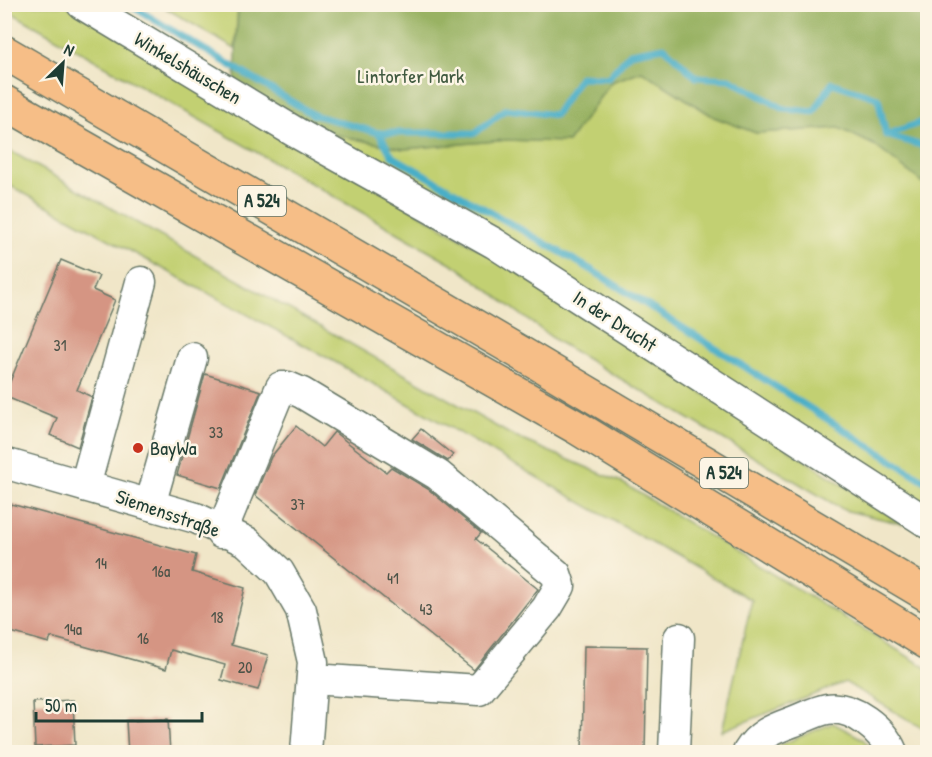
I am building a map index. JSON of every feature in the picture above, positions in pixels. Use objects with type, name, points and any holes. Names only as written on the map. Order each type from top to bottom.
[{"type":"highway","name":"A 524","points":[[4,52],[499,340],[927,595]]},
{"type":"highway","name":"A 524","points":[[4,102],[576,428],[927,643]]},
{"type":"highway","points":[[4,123],[76,162],[105,158]]},
{"type":"street","name":"Winkelshäuschen","points":[[82,4],[295,132]]},
{"type":"street","name":"In der Drucht","points":[[295,132],[494,243],[927,523]]},
{"type":"street","points":[[86,486],[141,282]]},
{"type":"street","points":[[150,505],[192,358]]},
{"type":"street","points":[[221,532],[278,394],[282,387],[288,387],[302,393],[438,475],[556,574],[560,586],[548,608],[479,690],[312,679]]},
{"type":"street","name":"Siemensstraße","points":[[4,463],[196,518],[221,532],[248,542],[279,572],[301,610],[313,662],[306,753]]},
{"type":"street","points":[[674,753],[679,638]]},
{"type":"street","points":[[748,753],[755,741],[767,732],[828,709],[849,711],[866,721],[889,743],[892,753]]},
{"type":"green space","points":[[5,5],[66,5],[505,264],[903,524],[844,510],[558,342],[456,266],[5,9]]},
{"type":"green space","points":[[160,5],[238,5],[235,49]]},
{"type":"green space","name":"Lintorfer Mark","points":[[238,5],[927,5],[927,186],[874,145],[839,128],[756,133],[714,117],[642,71],[611,82],[568,142],[507,140],[403,149],[313,130],[235,80]]},
{"type":"green space","points":[[642,71],[714,117],[756,133],[839,128],[874,145],[927,186],[927,510],[313,130],[403,149],[507,140],[568,142],[611,82]]},
{"type":"green space","points":[[5,148],[515,437],[621,482],[927,668],[927,731],[845,682],[722,731],[752,600],[335,362],[5,183]]},
{"type":"green space","points":[[833,723],[863,739],[872,750],[870,752],[763,752]]},
{"type":"building","points":[[61,260],[99,276],[93,290],[115,300],[77,390],[92,397],[78,447],[50,435],[57,418],[4,396]]},
{"type":"building","points":[[205,374],[261,391],[221,488],[177,475]]},
{"type":"building","points":[[296,426],[322,447],[334,432],[386,472],[391,467],[428,489],[481,533],[476,539],[538,589],[474,670],[255,495],[271,457]]},
{"type":"building","points":[[421,429],[453,455],[448,461],[412,439]]},
{"type":"building","points":[[11,504],[196,555],[192,572],[245,588],[231,645],[268,655],[258,690],[221,680],[225,665],[171,650],[166,669],[51,637],[49,643],[4,630],[4,521]]},
{"type":"building","points":[[584,646],[647,647],[645,753],[582,753]]},
{"type":"building","points":[[73,700],[75,745],[35,747],[33,702]]},
{"type":"building","points":[[168,719],[170,753],[128,753],[126,721]]},
{"type":"waterway","points":[[128,4],[314,115],[379,133],[475,133],[506,109],[555,115],[580,77],[608,78],[630,53],[664,47],[696,77],[730,79],[784,109],[814,112],[832,83],[878,98],[886,135],[923,146],[928,161]]},
{"type":"waterway","points":[[886,135],[928,120]]},
{"type":"waterway","points":[[379,133],[392,156],[590,269],[928,483]]},
{"type":"place","name":"BayWa","points":[[138,448]]}]
